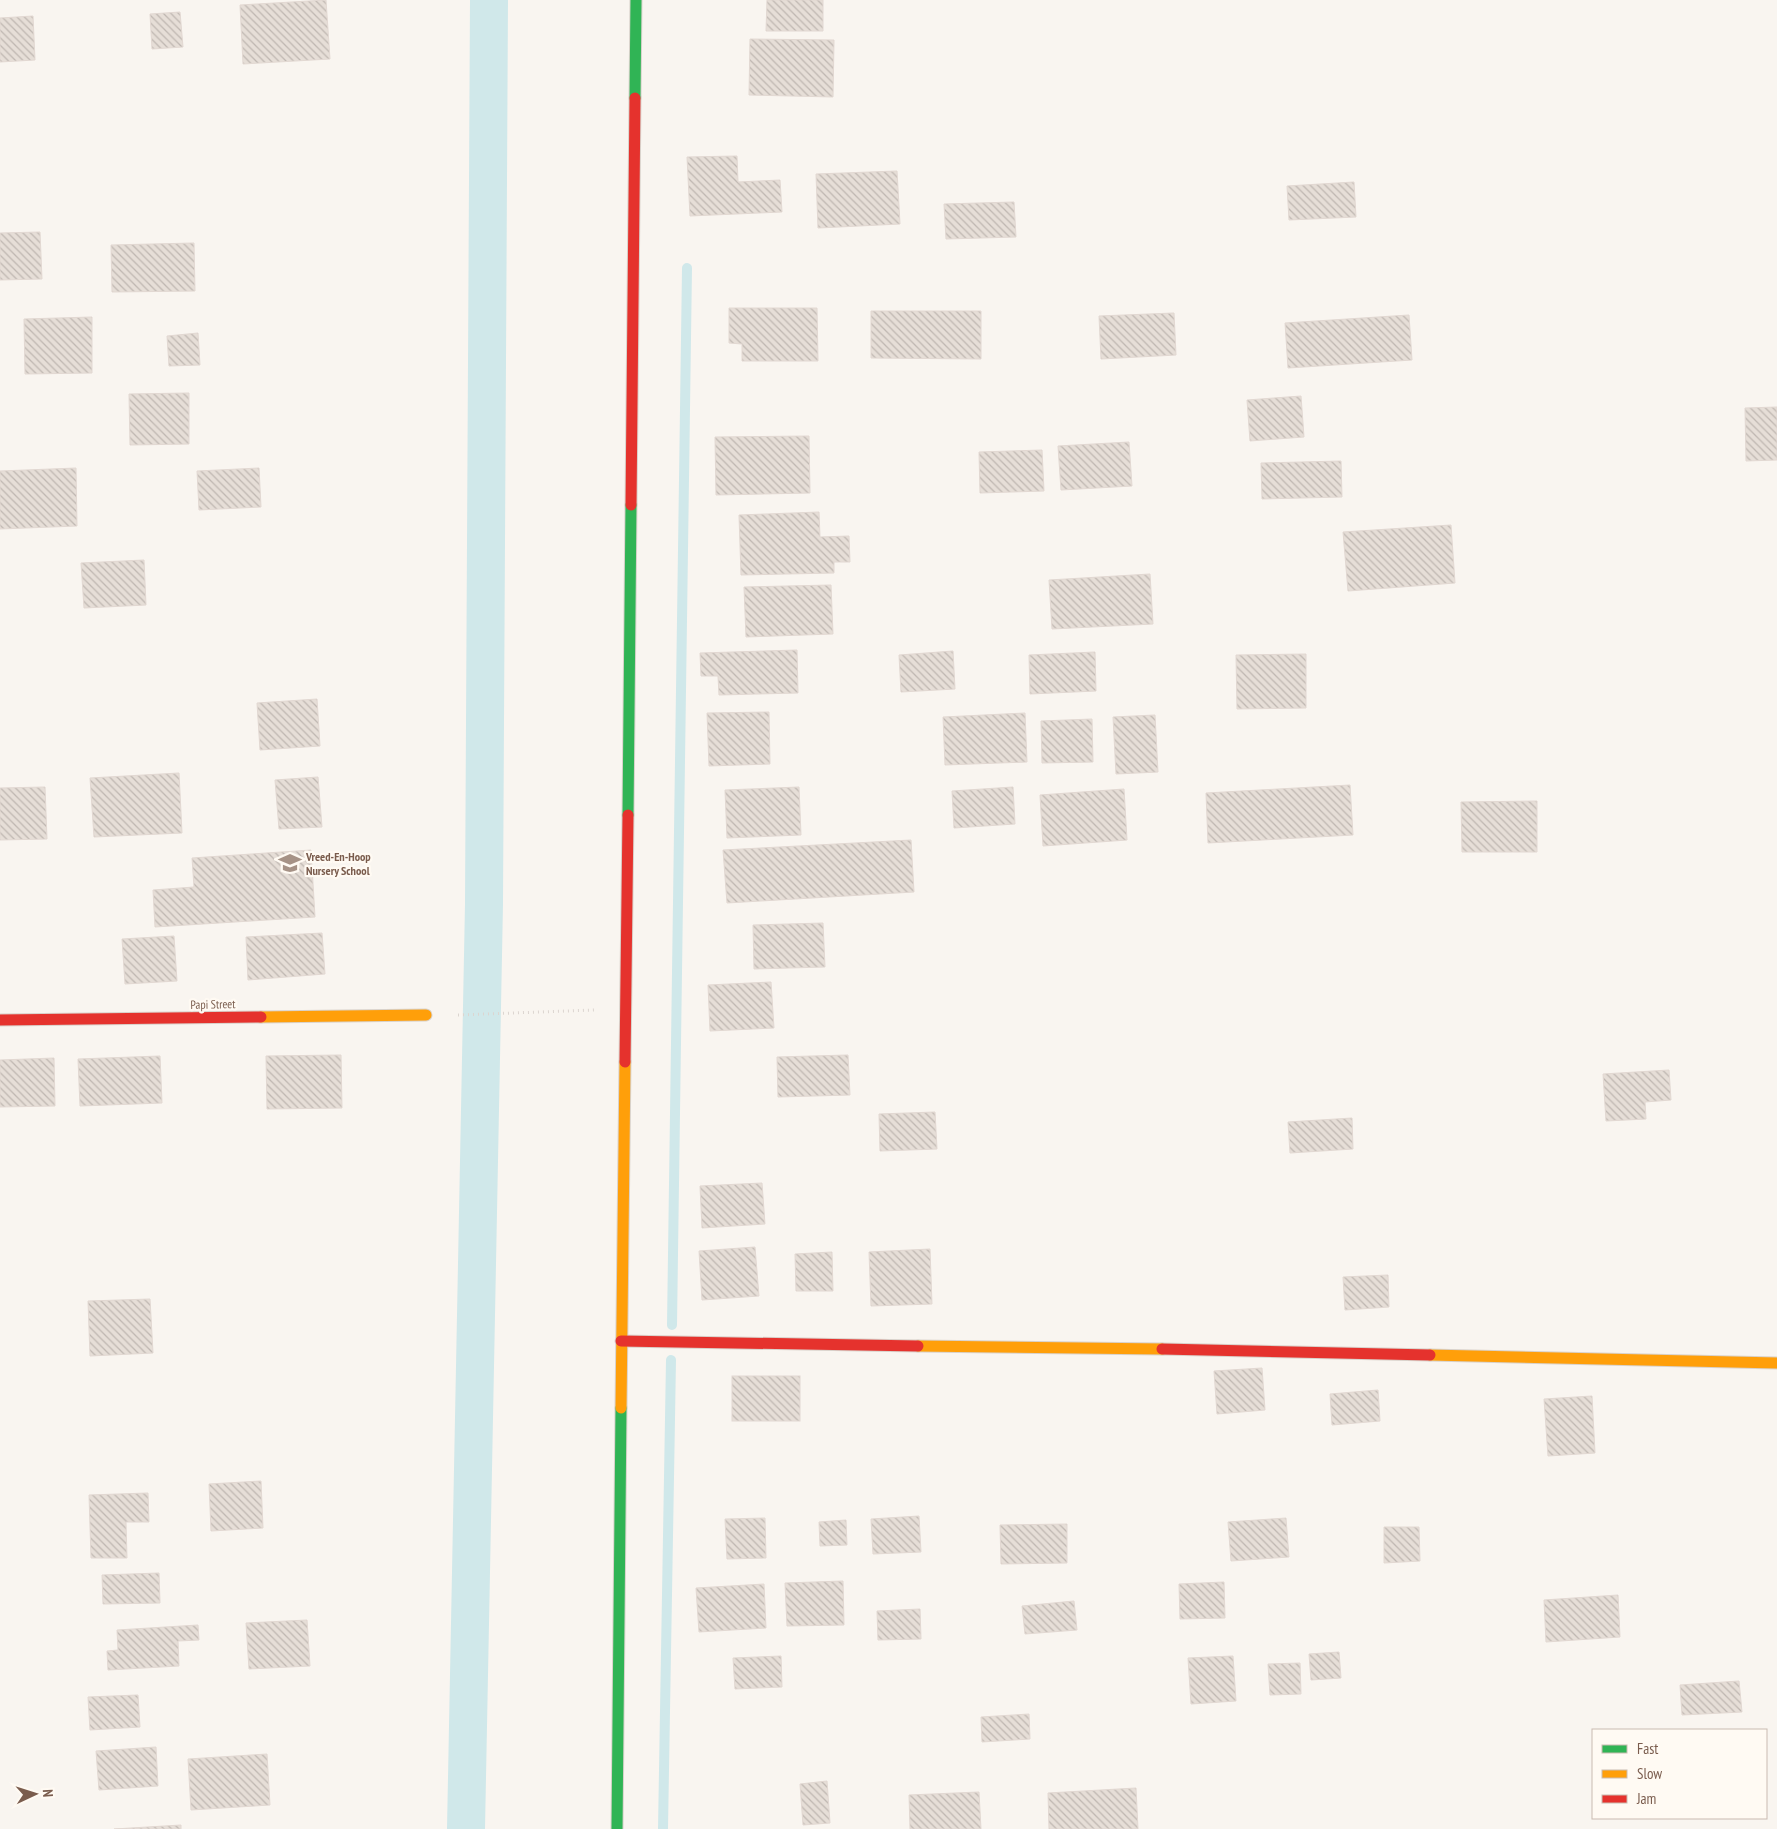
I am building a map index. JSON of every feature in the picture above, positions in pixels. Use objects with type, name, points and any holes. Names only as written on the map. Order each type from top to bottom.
[{"type":"street","points":[[617,1829],[636,0]]},
{"type":"street","name":"Papi Street","points":[[0,1020],[426,1015]]},
{"type":"street","points":[[621,1341],[1266,1351],[1777,1363]]},
{"type":"path","points":[[451,1016],[625,1008]]},
{"type":"building","points":[[326,0],[330,59],[243,64],[240,5]]},
{"type":"building","points":[[767,0],[823,0],[823,31],[766,31]]},
{"type":"building","points":[[180,12],[183,47],[152,49],[150,14]]},
{"type":"building","points":[[33,16],[35,60],[0,62],[0,18]]},
{"type":"building","points":[[750,39],[834,40],[833,97],[749,95]]},
{"type":"building","points":[[737,156],[738,182],[780,180],[782,212],[690,216],[687,157]]},
{"type":"building","points":[[897,171],[900,224],[818,228],[816,174]]},
{"type":"building","points":[[1354,182],[1356,217],[1289,220],[1287,186]]},
{"type":"building","points":[[1014,202],[1016,237],[946,239],[944,204]]},
{"type":"building","points":[[40,232],[42,279],[0,280],[0,233]]},
{"type":"building","points":[[194,243],[195,291],[112,292],[111,245]]},
{"type":"building","points":[[729,308],[817,308],[818,361],[742,361],[742,344],[729,343]]},
{"type":"building","points":[[871,311],[981,311],[981,359],[871,358]]},
{"type":"building","points":[[1174,313],[1176,355],[1101,359],[1099,316]]},
{"type":"building","points":[[1409,315],[1412,360],[1288,368],[1285,323]]},
{"type":"building","points":[[92,317],[92,373],[25,374],[24,319]]},
{"type":"building","points":[[198,333],[200,365],[169,366],[167,336]]},
{"type":"building","points":[[189,393],[189,444],[130,445],[129,394]]},
{"type":"building","points":[[1301,396],[1304,437],[1250,441],[1247,400]]},
{"type":"building","points":[[1777,407],[1777,460],[1746,461],[1745,408]]},
{"type":"building","points":[[809,436],[810,493],[716,495],[715,437]]},
{"type":"building","points":[[1129,442],[1132,486],[1061,490],[1058,446]]},
{"type":"building","points":[[1042,450],[1044,491],[980,493],[979,452]]},
{"type":"building","points":[[1341,461],[1342,497],[1262,499],[1261,463]]},
{"type":"building","points":[[76,468],[77,526],[0,529],[0,471]]},
{"type":"building","points":[[259,468],[261,507],[199,510],[197,471]]},
{"type":"building","points":[[819,512],[820,537],[849,536],[850,562],[834,562],[834,573],[741,575],[739,515]]},
{"type":"building","points":[[1451,525],[1455,583],[1348,591],[1343,532]]},
{"type":"building","points":[[144,560],[146,605],[84,608],[81,563]]},
{"type":"building","points":[[1150,574],[1153,624],[1052,629],[1049,580]]},
{"type":"building","points":[[831,585],[833,634],[746,637],[744,587]]},
{"type":"building","points":[[797,650],[798,693],[719,695],[718,676],[701,676],[700,653]]},
{"type":"building","points":[[953,651],[955,689],[901,692],[899,655]]},
{"type":"building","points":[[1095,652],[1096,691],[1030,694],[1029,655]]},
{"type":"building","points":[[1306,654],[1306,708],[1237,709],[1236,655]]},
{"type":"building","points":[[317,699],[320,746],[260,750],[257,703]]},
{"type":"building","points":[[769,712],[770,764],[709,766],[707,713]]},
{"type":"building","points":[[1025,713],[1027,762],[945,765],[943,717]]},
{"type":"building","points":[[1155,715],[1158,772],[1116,774],[1113,717]]},
{"type":"building","points":[[1092,719],[1093,762],[1042,763],[1041,721]]},
{"type":"building","points":[[179,773],[182,833],[94,837],[90,778]]},
{"type":"building","points":[[318,777],[322,827],[279,829],[275,780]]},
{"type":"building","points":[[1350,785],[1353,835],[1208,843],[1206,793]]},
{"type":"building","points":[[45,787],[47,839],[0,840],[0,788]]},
{"type":"building","points":[[799,787],[801,835],[727,838],[725,790]]},
{"type":"building","points":[[1013,787],[1015,824],[954,828],[952,791]]},
{"type":"building","points":[[1124,789],[1127,840],[1043,846],[1040,795]]},
{"type":"building","points":[[1537,801],[1537,852],[1462,852],[1461,802]]},
{"type":"building","points":[[911,840],[914,892],[727,903],[723,850]]},
{"type":"building","points":[[311,850],[315,917],[155,927],[153,890],[194,887],[192,858]]},
{"type":"building","points":[[823,923],[825,967],[754,969],[753,925]]},
{"type":"building","points":[[322,933],[325,974],[248,980],[246,937]]},
{"type":"building","points":[[174,936],[177,981],[125,984],[122,939]]},
{"type":"building","points":[[771,982],[774,1028],[710,1031],[708,985]]},
{"type":"building","points":[[341,1055],[342,1108],[267,1109],[266,1056]]},
{"type":"building","points":[[848,1055],[850,1095],[778,1097],[777,1057]]},
{"type":"building","points":[[160,1056],[162,1103],[80,1106],[78,1059]]},
{"type":"building","points":[[54,1058],[55,1106],[0,1107],[0,1060]]},
{"type":"building","points":[[1669,1070],[1671,1100],[1645,1102],[1646,1119],[1606,1121],[1603,1074]]},
{"type":"building","points":[[935,1112],[937,1149],[880,1151],[879,1114]]},
{"type":"building","points":[[1352,1118],[1353,1149],[1290,1153],[1288,1122]]},
{"type":"building","points":[[762,1183],[765,1224],[702,1228],[700,1186]]},
{"type":"building","points":[[755,1247],[759,1296],[702,1300],[699,1251]]},
{"type":"building","points":[[930,1249],[932,1304],[871,1306],[869,1252]]},
{"type":"building","points":[[832,1252],[833,1291],[796,1291],[795,1254]]},
{"type":"building","points":[[1388,1275],[1389,1307],[1345,1310],[1343,1277]]},
{"type":"building","points":[[150,1299],[153,1353],[90,1356],[88,1301]]},
{"type":"building","points":[[1262,1368],[1265,1410],[1217,1414],[1214,1371]]},
{"type":"building","points":[[732,1376],[800,1376],[800,1421],[732,1421]]},
{"type":"building","points":[[1378,1390],[1380,1421],[1332,1425],[1330,1394]]},
{"type":"building","points":[[1592,1396],[1595,1453],[1548,1456],[1544,1399]]},
{"type":"building","points":[[261,1481],[263,1528],[211,1531],[209,1484]]},
{"type":"building","points":[[148,1493],[149,1522],[126,1522],[127,1558],[91,1558],[89,1495]]},
{"type":"building","points":[[919,1516],[921,1552],[873,1554],[871,1519]]},
{"type":"building","points":[[765,1518],[766,1558],[727,1559],[725,1519]]},
{"type":"building","points":[[1286,1518],[1289,1557],[1231,1561],[1228,1522]]},
{"type":"building","points":[[846,1520],[847,1545],[820,1546],[819,1522]]},
{"type":"building","points":[[1067,1524],[1067,1563],[1001,1564],[1000,1525]]},
{"type":"building","points":[[1384,1527],[1419,1527],[1420,1561],[1384,1563]]},
{"type":"building","points":[[159,1573],[160,1603],[103,1604],[102,1575]]},
{"type":"building","points":[[843,1581],[844,1625],[787,1626],[785,1583]]},
{"type":"building","points":[[1224,1582],[1225,1618],[1180,1619],[1179,1584]]},
{"type":"building","points":[[764,1584],[766,1628],[699,1632],[696,1588]]},
{"type":"building","points":[[1618,1595],[1620,1637],[1546,1642],[1544,1600]]},
{"type":"building","points":[[1074,1601],[1077,1630],[1025,1634],[1022,1606]]},
{"type":"building","points":[[920,1609],[921,1639],[878,1640],[877,1611]]},
{"type":"building","points":[[307,1620],[310,1666],[249,1669],[246,1623]]},
{"type":"building","points":[[198,1625],[199,1640],[178,1641],[179,1666],[108,1670],[107,1651],[118,1650],[117,1630]]},
{"type":"building","points":[[1339,1652],[1341,1678],[1311,1680],[1309,1654]]},
{"type":"building","points":[[781,1656],[782,1687],[735,1689],[733,1658]]},
{"type":"building","points":[[1233,1656],[1236,1701],[1191,1704],[1188,1658]]},
{"type":"building","points":[[1300,1663],[1301,1694],[1270,1695],[1268,1664]]},
{"type":"building","points":[[1739,1681],[1742,1712],[1682,1715],[1680,1685]]},
{"type":"building","points":[[138,1695],[140,1727],[90,1730],[88,1697]]},
{"type":"building","points":[[1029,1714],[1030,1739],[982,1742],[981,1717]]},
{"type":"building","points":[[156,1747],[158,1786],[99,1790],[96,1751]]},
{"type":"building","points":[[267,1754],[270,1805],[191,1810],[188,1759]]},
{"type":"building","points":[[827,1781],[830,1823],[803,1825],[800,1784]]},
{"type":"building","points":[[1136,1788],[1138,1829],[1049,1829],[1048,1793]]},
{"type":"building","points":[[979,1792],[981,1829],[910,1829],[909,1795]]},
{"type":"building","points":[[181,1825],[181,1829],[114,1829]]},
{"type":"waterway","points":[[466,1829],[484,904],[489,0]]},
{"type":"waterway","points":[[672,1325],[687,268]]},
{"type":"waterway","points":[[663,1829],[671,1360]]},
{"type":"traffic: fast","points":[[635,98],[636,0]]},
{"type":"traffic: fast","points":[[628,815],[631,505]]},
{"type":"traffic: fast","points":[[617,1829],[621,1408]]},
{"type":"traffic: slow","points":[[261,1017],[426,1015]]},
{"type":"traffic: slow","points":[[621,1408],[625,1062]]},
{"type":"traffic: slow","points":[[918,1346],[1162,1349]]},
{"type":"traffic: slow","points":[[1430,1355],[1777,1363]]},
{"type":"traffic: jam","points":[[631,505],[635,98]]},
{"type":"traffic: jam","points":[[625,1062],[628,815]]},
{"type":"traffic: jam","points":[[0,1020],[261,1017]]},
{"type":"traffic: jam","points":[[621,1341],[918,1346]]},
{"type":"traffic: jam","points":[[1162,1349],[1430,1355]]},
{"type":"place","name":"Vreed-En-Hoop Nursery School","points":[[290,863]]}]
